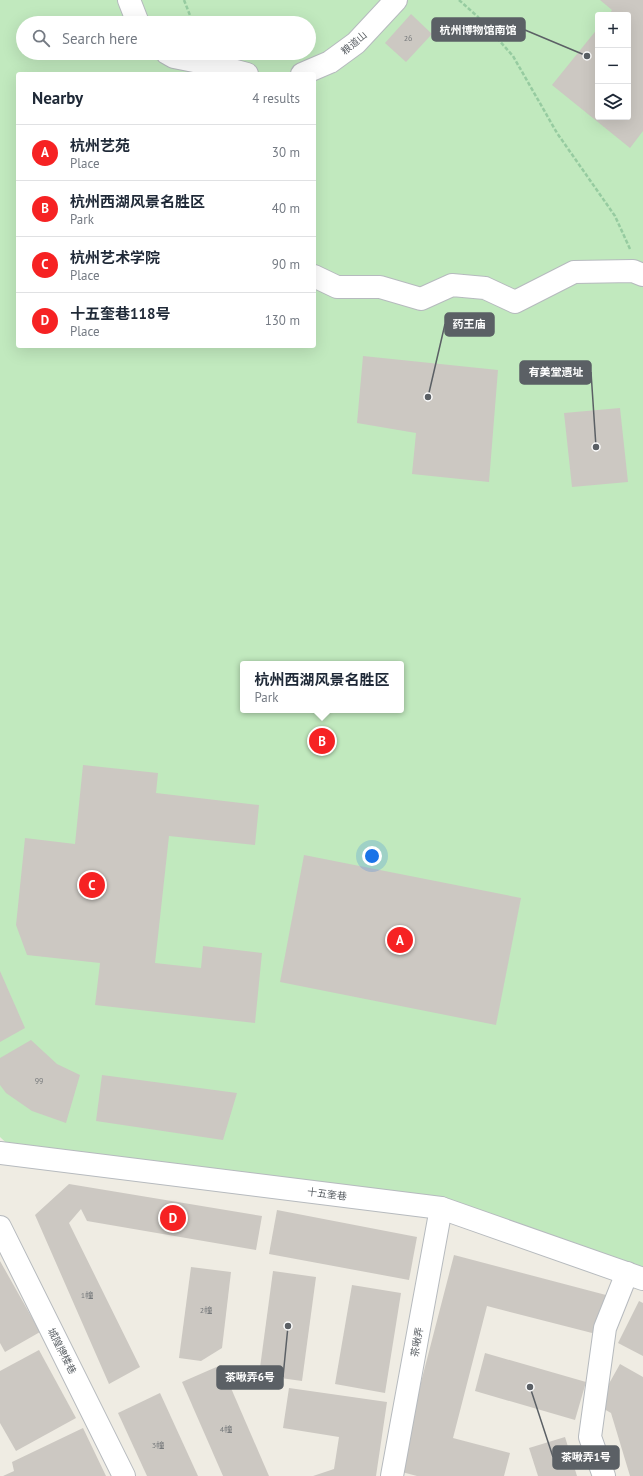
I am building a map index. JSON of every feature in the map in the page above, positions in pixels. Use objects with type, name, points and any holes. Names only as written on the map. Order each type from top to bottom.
[{"type":"street","points":[[129,0],[135,16]]},
{"type":"street","name":"粮道山","points":[[307,72],[330,62],[356,43],[396,0]]},
{"type":"street","points":[[189,60],[239,72]]},
{"type":"street","points":[[316,277],[337,287],[380,287],[421,298],[452,285],[485,288],[515,302],[574,272],[633,270],[643,275]]},
{"type":"street","name":"十五奎巷","points":[[0,1152],[441,1208],[635,1276]]},
{"type":"street","name":"茶啾弄","points":[[392,1476],[441,1208]]},
{"type":"street","name":"城隍牌楼巷","points":[[0,1227],[124,1476]]},
{"type":"street","points":[[604,1476],[590,1437],[606,1328],[635,1276]]},
{"type":"path","points":[[184,0],[190,16]]},
{"type":"path","points":[[459,0],[478,17],[513,56],[557,133],[615,216],[643,275]]},
{"type":"green space","points":[[0,0],[643,0],[643,1279],[441,1208],[19,1155],[0,1137]]},
{"type":"building","points":[[600,0],[643,0],[643,131],[630,148],[595,120],[631,120],[631,12],[611,12],[612,10]]},
{"type":"building","points":[[411,14],[432,34],[406,62],[385,43]]},
{"type":"building","points":[[595,32],[595,120],[552,85]]},
{"type":"building","points":[[363,356],[498,370],[489,482],[412,474],[416,433],[357,423]]},
{"type":"building","points":[[620,408],[628,482],[572,487],[564,413]]},
{"type":"building","points":[[83,765],[158,773],[156,793],[259,805],[255,845],[169,836],[155,963],[201,968],[203,946],[262,953],[255,1023],[95,1005],[100,963],[27,955],[16,925],[25,838],[75,844]]},
{"type":"building","points":[[304,855],[521,898],[496,1025],[280,982]]},
{"type":"building","points":[[0,971],[25,1028],[0,1042]]},
{"type":"building","points":[[31,1040],[57,1064],[80,1075],[66,1123],[32,1111],[6,1093],[0,1085],[0,1058]]},
{"type":"building","points":[[102,1075],[237,1093],[223,1140],[96,1121]]},
{"type":"building","points":[[69,1184],[262,1216],[256,1250],[87,1221],[81,1209],[69,1223],[140,1367],[109,1384],[35,1215]]},
{"type":"building","points":[[277,1210],[417,1237],[409,1280],[269,1254]]},
{"type":"building","points":[[454,1255],[606,1295],[596,1334],[487,1306],[453,1438],[510,1453],[504,1476],[417,1476],[398,1471]]},
{"type":"building","points":[[0,1261],[40,1332],[5,1352],[0,1343]]},
{"type":"building","points":[[191,1267],[231,1272],[222,1348],[201,1361],[179,1358]]},
{"type":"building","points":[[273,1271],[316,1277],[302,1381],[259,1375]]},
{"type":"building","points":[[352,1285],[401,1293],[385,1393],[335,1384]]},
{"type":"building","points":[[639,1301],[643,1303],[643,1356],[618,1343]]},
{"type":"building","points":[[39,1350],[76,1418],[16,1451],[0,1423],[0,1371]]},
{"type":"building","points":[[485,1353],[586,1382],[575,1420],[475,1391]]},
{"type":"building","points":[[620,1364],[643,1377],[643,1476],[630,1476],[611,1413],[597,1405]]},
{"type":"building","points":[[221,1365],[269,1476],[223,1476],[182,1382]]},
{"type":"building","points":[[289,1388],[387,1402],[376,1476],[313,1476],[334,1469],[339,1437],[283,1428]]},
{"type":"building","points":[[160,1393],[198,1476],[147,1476],[118,1413]]},
{"type":"building","points":[[83,1428],[106,1476],[3,1476],[14,1471],[12,1462]]},
{"type":"building","points":[[565,1437],[577,1476],[538,1476],[529,1448]]},
{"type":"place","name":"杭州博物馆南馆","points":[[587,56]]},
{"type":"place","name":"药王庙","points":[[428,397]]},
{"type":"place","name":"有美堂遗址","points":[[596,447]]},
{"type":"place","name":"杭州西湖风景名胜区","points":[[322,741]]},
{"type":"place","name":"杭州艺术学院","points":[[92,885]]},
{"type":"place","name":"杭州艺苑","points":[[400,940]]},
{"type":"place","name":"十五奎巷118号","points":[[173,1218]]},
{"type":"place","name":"茶啾弄6号","points":[[288,1326]]},
{"type":"place","name":"茶啾弄1号","points":[[530,1387]]}]
